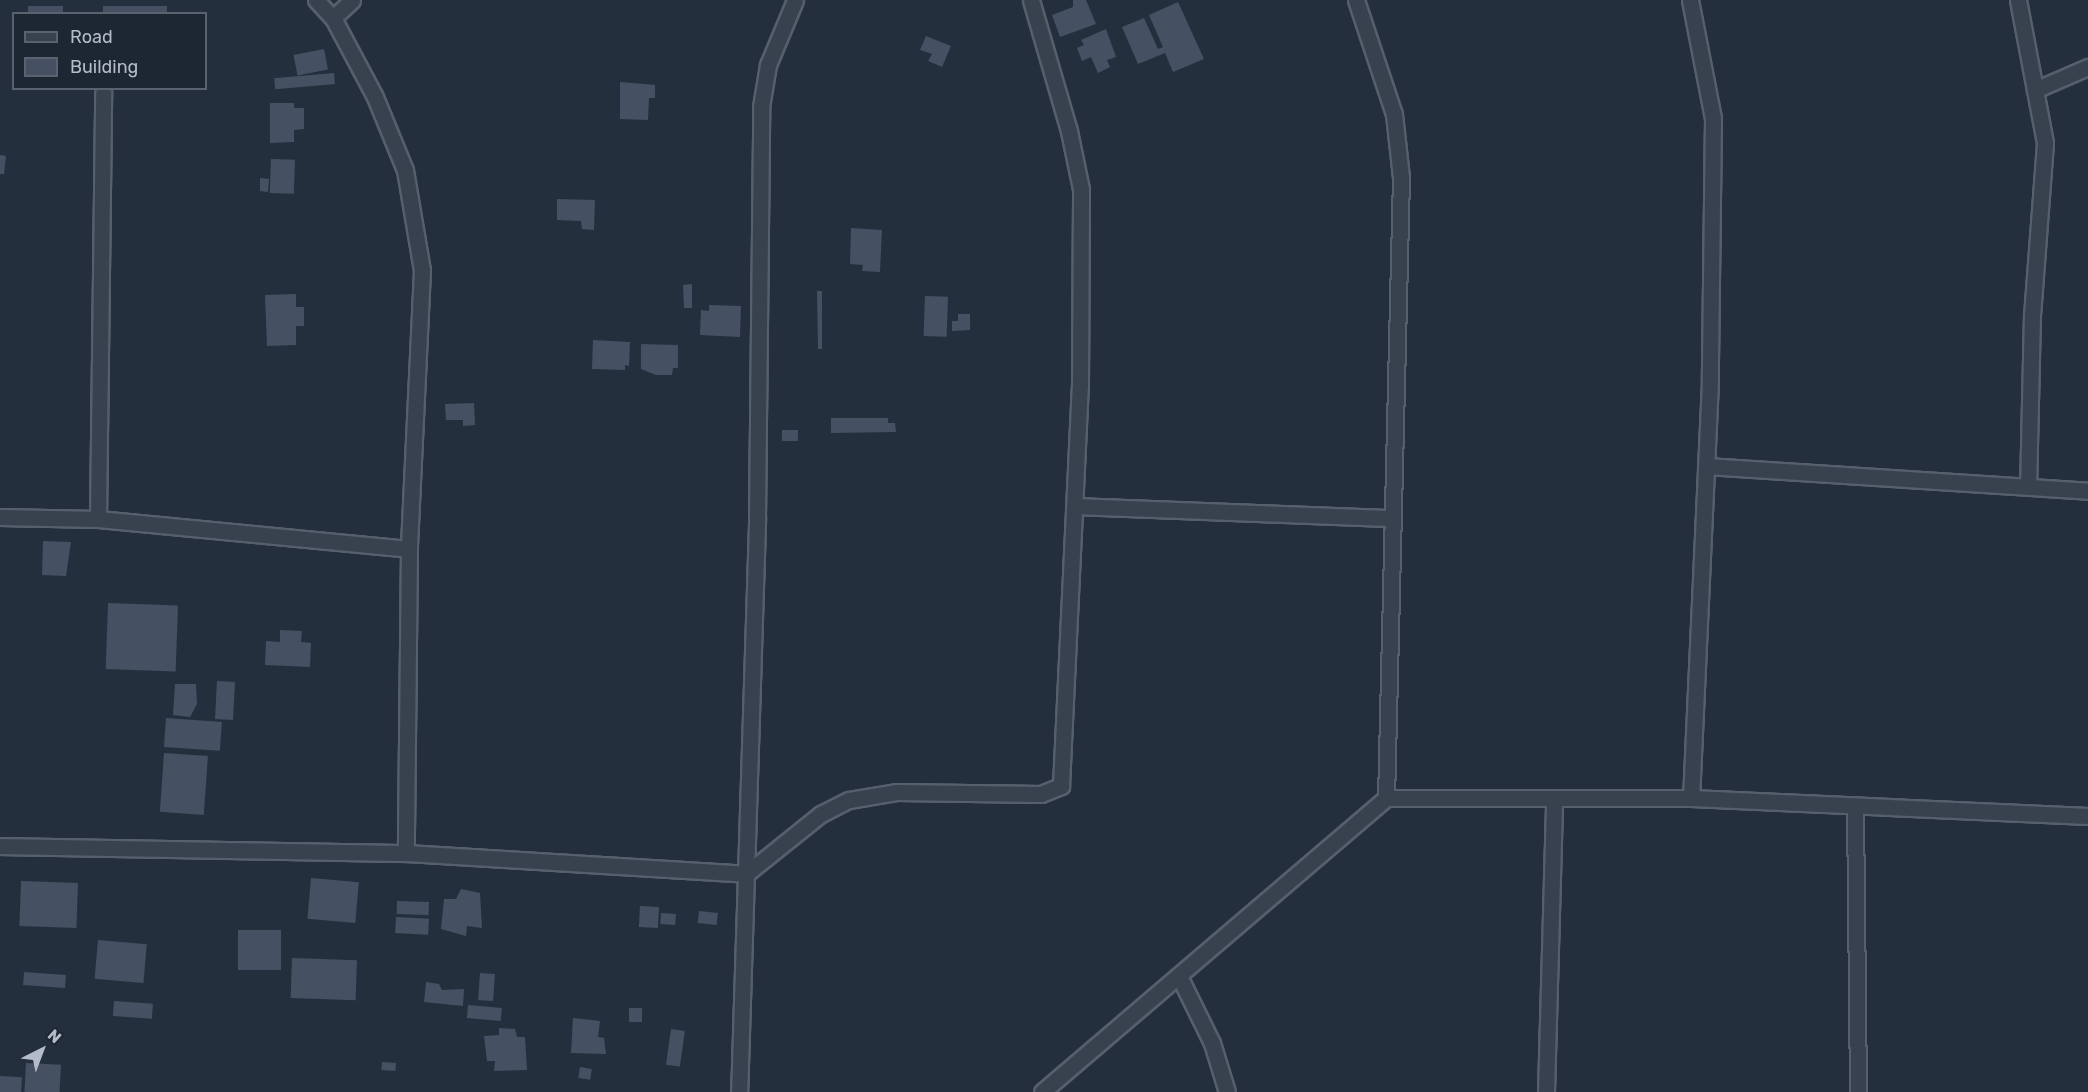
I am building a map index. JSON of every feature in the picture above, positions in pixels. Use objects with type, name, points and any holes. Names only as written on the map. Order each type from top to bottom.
[{"type":"street","points":[[316,0],[333,18],[375,97],[405,170],[422,270],[409,549],[406,853]]},
{"type":"street","points":[[333,18],[352,0]]},
{"type":"street","points":[[739,1092],[757,517],[761,107],[768,65],[795,0]]},
{"type":"street","points":[[0,846],[406,853],[746,874],[821,814],[849,800],[897,792],[1041,794],[1061,786],[1075,506],[1081,189],[1069,131],[1031,0]]},
{"type":"street","points":[[1356,0],[1394,114],[1401,177],[1386,798]]},
{"type":"street","points":[[1690,0],[1713,118],[1706,466],[1691,798]]},
{"type":"street","points":[[2018,0],[2045,143],[2032,314],[2028,487]]},
{"type":"street","points":[[2035,90],[2088,67]]},
{"type":"street","points":[[98,519],[103,93]]},
{"type":"street","points":[[1706,466],[2088,491]]},
{"type":"street","points":[[1075,506],[1393,518]]},
{"type":"street","points":[[0,517],[98,519],[409,549]]},
{"type":"street","points":[[1042,1092],[1386,798],[1691,798],[2088,816]]},
{"type":"street","points":[[1546,1092],[1554,798]]},
{"type":"street","points":[[1855,806],[1858,1092]]},
{"type":"street","points":[[1179,976],[1212,1043],[1227,1092]]},
{"type":"building","points":[[1073,0],[1086,0],[1096,24],[1060,37],[1052,15],[1073,7]]},
{"type":"building","points":[[1178,2],[1204,59],[1173,72],[1165,53],[1138,64],[1122,27],[1144,18],[1158,49],[1163,47],[1149,15]]},
{"type":"building","points":[[28,6],[63,6],[63,12],[28,12]]},
{"type":"building","points":[[103,6],[167,6],[167,12],[103,12]]},
{"type":"building","points":[[1106,29],[1116,57],[1107,60],[1110,67],[1098,73],[1091,57],[1082,61],[1077,48],[1084,45],[1081,40]]},
{"type":"building","points":[[926,36],[951,46],[942,67],[928,61],[932,54],[920,50]]},
{"type":"building","points":[[324,49],[328,70],[298,76],[294,55]]},
{"type":"building","points":[[334,73],[335,84],[275,89],[274,78]]},
{"type":"building","points":[[620,82],[655,85],[655,98],[649,98],[648,120],[620,119]]},
{"type":"building","points":[[270,103],[294,103],[294,108],[304,108],[304,129],[294,130],[294,142],[270,143]]},
{"type":"building","points":[[0,155],[6,156],[4,174],[0,174]]},
{"type":"building","points":[[271,159],[295,160],[294,194],[270,193]]},
{"type":"building","points":[[260,178],[269,179],[268,192],[260,191]]},
{"type":"building","points":[[557,199],[595,200],[594,230],[582,229],[581,221],[557,220]]},
{"type":"building","points":[[851,228],[882,230],[880,272],[862,271],[863,265],[850,264]]},
{"type":"building","points":[[692,284],[692,308],[684,308],[683,285]]},
{"type":"building","points":[[817,291],[822,291],[822,349],[818,349]]},
{"type":"building","points":[[296,294],[296,307],[304,307],[304,326],[296,326],[296,345],[267,346],[265,295]]},
{"type":"building","points":[[925,296],[948,297],[947,337],[924,336]]},
{"type":"building","points":[[709,305],[741,306],[740,337],[700,335],[701,310],[709,311]]},
{"type":"building","points":[[958,314],[970,314],[970,330],[952,331],[952,321],[958,321]]},
{"type":"building","points":[[593,340],[630,342],[629,366],[625,365],[625,370],[592,369]]},
{"type":"building","points":[[641,344],[678,345],[678,368],[673,368],[672,375],[656,375],[641,369]]},
{"type":"building","points":[[474,403],[475,425],[463,426],[463,420],[446,420],[445,404]]},
{"type":"building","points":[[831,418],[888,418],[888,423],[895,423],[896,432],[831,433]]},
{"type":"building","points":[[782,430],[798,430],[798,441],[782,441]]},
{"type":"building","points":[[43,541],[71,542],[66,576],[42,575]]},
{"type":"building","points":[[108,603],[178,605],[176,671],[106,669]]},
{"type":"building","points":[[280,630],[302,631],[301,642],[311,643],[310,667],[265,665],[266,641],[280,642]]},
{"type":"building","points":[[217,681],[235,682],[233,720],[215,719]]},
{"type":"building","points":[[175,684],[196,684],[197,704],[190,717],[173,715]]},
{"type":"building","points":[[166,718],[222,722],[220,751],[164,747]]},
{"type":"building","points":[[164,753],[208,756],[204,815],[160,812]]},
{"type":"building","points":[[311,878],[359,882],[355,923],[307,919]]},
{"type":"building","points":[[21,881],[78,883],[76,928],[19,926]]},
{"type":"building","points":[[461,889],[480,893],[482,928],[467,926],[466,936],[441,929],[444,899],[456,899]]},
{"type":"building","points":[[397,901],[429,902],[429,915],[397,914]]},
{"type":"building","points":[[640,906],[659,907],[658,928],[639,927]]},
{"type":"building","points":[[699,911],[718,913],[717,925],[698,923]]},
{"type":"building","points":[[661,913],[676,914],[675,925],[660,924]]},
{"type":"building","points":[[396,917],[429,919],[428,935],[395,933]]},
{"type":"building","points":[[238,930],[281,930],[281,970],[238,970]]},
{"type":"building","points":[[98,940],[147,944],[143,983],[95,979]]},
{"type":"building","points":[[292,958],[357,960],[356,1000],[291,998]]},
{"type":"building","points":[[24,972],[66,975],[65,988],[23,985]]},
{"type":"building","points":[[480,973],[495,974],[493,1001],[478,1000]]},
{"type":"building","points":[[426,982],[439,984],[442,990],[464,989],[463,1006],[424,1002]]},
{"type":"building","points":[[114,1001],[153,1004],[152,1019],[113,1016]]},
{"type":"building","points":[[468,1005],[502,1008],[501,1021],[467,1018]]},
{"type":"building","points":[[629,1008],[642,1008],[642,1022],[629,1022]]},
{"type":"building","points":[[573,1018],[600,1021],[598,1037],[604,1038],[606,1054],[571,1053]]},
{"type":"building","points":[[499,1028],[515,1029],[517,1037],[525,1037],[527,1070],[494,1071],[495,1061],[487,1061],[484,1036],[499,1035]]},
{"type":"building","points":[[671,1029],[685,1031],[680,1067],[666,1065]]},
{"type":"building","points":[[382,1062],[396,1063],[395,1071],[381,1070]]},
{"type":"building","points":[[26,1063],[61,1065],[60,1092],[24,1092]]},
{"type":"building","points":[[580,1067],[592,1069],[590,1080],[578,1078]]},
{"type":"building","points":[[0,1076],[22,1077],[21,1092],[0,1092]]}]
